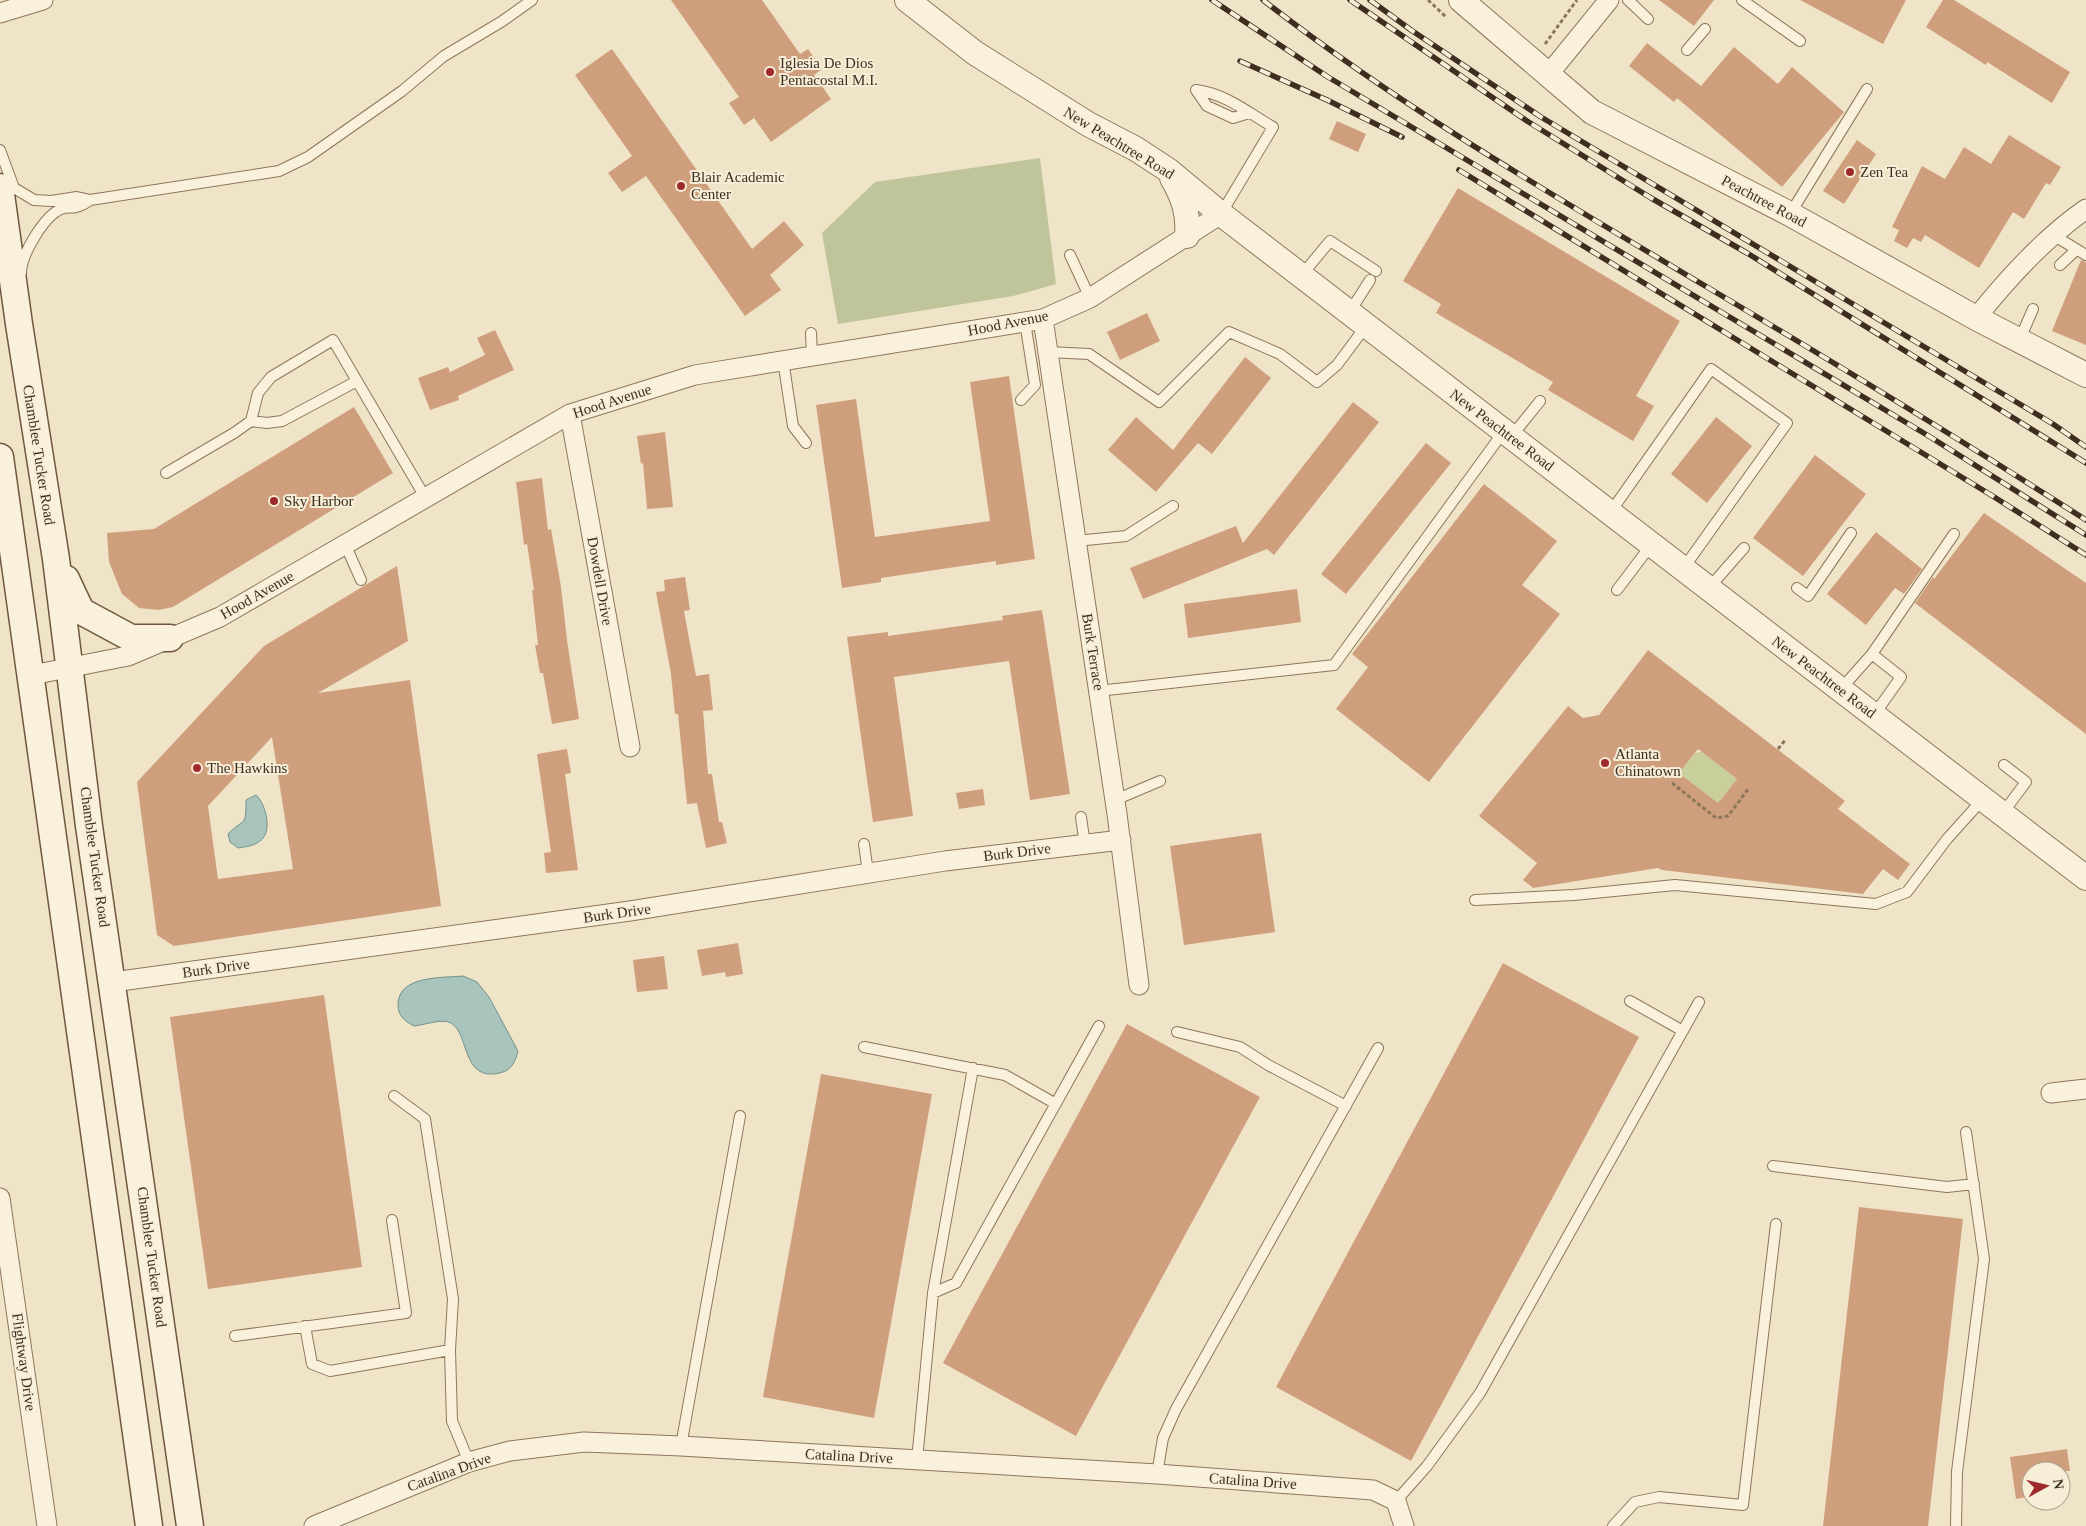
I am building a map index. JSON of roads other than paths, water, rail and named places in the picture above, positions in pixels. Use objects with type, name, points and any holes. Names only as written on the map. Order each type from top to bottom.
[{"type":"main road","name":"Chamblee Tucker Road","points":[[0,187],[19,324],[56,559],[90,826],[190,1526]]},
{"type":"main road","points":[[0,457],[32,675],[72,985],[150,1526]]},
{"type":"main road","points":[[56,559],[81,611],[131,638],[170,638]]},
{"type":"street","points":[[0,13],[43,0]]},
{"type":"street","name":"New Peachtree Road","points":[[907,0],[975,52],[1088,124],[1136,149],[1168,170],[1221,214],[1357,320],[2086,878]]},
{"type":"street","name":"Peachtree Road","points":[[1461,0],[1592,112],[1790,214],[1976,318],[2086,375]]},
{"type":"street","points":[[1548,74],[1609,0]]},
{"type":"street","points":[[1168,170],[1181,194],[1187,211],[1187,236]]},
{"type":"street","points":[[1976,318],[1995,294],[2052,235],[2086,209]]},
{"type":"street","name":"Hood Avenue","points":[[32,675],[128,656],[220,617],[570,414],[695,375],[1034,321],[1090,298],[1221,214]]},
{"type":"street","name":"Burk Terrace","points":[[1034,321],[1048,352],[1121,840],[1139,985]]},
{"type":"street","name":"Dowdell Drive","points":[[570,414],[630,747]]},
{"type":"street","name":"Burk Drive","points":[[113,982],[630,911],[945,861],[1121,840]]},
{"type":"street","points":[[2051,1093],[2086,1089]]},
{"type":"street","name":"Flightway Drive","points":[[0,1198],[47,1526]]},
{"type":"street","name":"Catalina Drive","points":[[314,1526],[469,1462],[510,1452],[584,1442],[1157,1474],[1373,1490],[1396,1501]]},
{"type":"street","points":[[1396,1501],[1404,1526]]},
{"type":"lane","points":[[19,324],[21,268],[32,242],[48,218],[62,209],[77,207],[90,200],[279,172],[308,157],[402,91],[444,56],[501,22],[532,0]]},
{"type":"lane","points":[[1628,0],[1648,20]]},
{"type":"lane","points":[[1742,0],[1800,41]]},
{"type":"lane","points":[[1687,50],[1705,29]]},
{"type":"lane","points":[[1790,214],[1867,89]]},
{"type":"lane","points":[[1221,214],[1272,127],[1249,113]]},
{"type":"lane","points":[[0,150],[14,188],[34,200],[51,201],[77,197],[90,200]]},
{"type":"lane","points":[[2052,235],[2081,252],[2060,265]]},
{"type":"lane","points":[[1301,276],[1330,241],[1376,271]]},
{"type":"lane","points":[[1070,255],[1090,298]]},
{"type":"lane","points":[[1048,352],[1089,354],[1159,402],[1229,332],[1280,354],[1317,382],[1338,365],[1357,320],[1370,280]]},
{"type":"lane","points":[[2019,341],[2033,309]]},
{"type":"lane","points":[[1022,400],[1035,385],[1034,321]]},
{"type":"lane","points":[[811,333],[812,356]]},
{"type":"lane","points":[[166,473],[251,421],[258,393],[272,377],[333,340],[425,498]]},
{"type":"lane","points":[[783,360],[794,426],[806,443]]},
{"type":"lane","points":[[1610,513],[1711,370],[1787,423],[1683,569]]},
{"type":"lane","points":[[251,421],[267,423],[282,421],[357,381]]},
{"type":"lane","points":[[1098,691],[1334,665],[1507,434],[1540,401]]},
{"type":"lane","points":[[1076,541],[1126,536],[1173,506]]},
{"type":"lane","points":[[1797,588],[1808,596],[1851,533]]},
{"type":"lane","points":[[1840,690],[1872,654],[1954,534]]},
{"type":"lane","points":[[345,544],[361,580]]},
{"type":"lane","points":[[1617,590],[1651,544]]},
{"type":"lane","points":[[1708,589],[1744,548]]},
{"type":"lane","points":[[1872,654],[1901,677],[1874,715]]},
{"type":"lane","points":[[2002,814],[2026,782],[2004,765]]},
{"type":"lane","points":[[1115,800],[1160,781]]},
{"type":"lane","points":[[1475,900],[1574,895],[1674,885],[1876,904],[1907,892],[1947,839],[1983,799]]},
{"type":"lane","points":[[1081,817],[1085,845]]},
{"type":"lane","points":[[864,844],[868,873]]},
{"type":"lane","points":[[1630,1001],[1683,1031]]},
{"type":"lane","points":[[1396,1501],[1427,1466],[1480,1393],[1699,1002]]},
{"type":"lane","points":[[933,1293],[956,1283],[1099,1026]]},
{"type":"lane","points":[[1178,1032],[1240,1047],[1268,1065],[1346,1106]]},
{"type":"lane","points":[[864,1048],[1005,1075],[1056,1104]]},
{"type":"lane","points":[[1157,1474],[1163,1438],[1176,1409],[1378,1048]]},
{"type":"lane","points":[[917,1460],[933,1293],[973,1068]]},
{"type":"lane","points":[[394,1096],[425,1120],[454,1299],[450,1350],[452,1422],[469,1462]]},
{"type":"lane","points":[[681,1446],[740,1116]]},
{"type":"lane","points":[[1956,1526],[1957,1472],[1984,1260],[1966,1132]]},
{"type":"lane","points":[[1773,1166],[1947,1187],[1974,1184]]},
{"type":"lane","points":[[235,1336],[406,1313],[392,1220]]},
{"type":"lane","points":[[1613,1526],[1635,1502],[1659,1497],[1743,1504],[1776,1224]]},
{"type":"lane","points":[[305,1326],[312,1364],[330,1371],[450,1350]]},
{"type":"water","points":[[256,795],[263,805],[267,818],[264,837],[258,843],[238,848],[230,842],[228,834],[245,819],[246,800]]},
{"type":"water","points":[[463,976],[477,982],[489,997],[518,1051],[512,1065],[504,1072],[487,1074],[479,1071],[472,1064],[457,1029],[451,1023],[438,1021],[414,1026],[405,1021],[399,1013],[400,996],[413,983],[433,978]]},
{"type":"railway","points":[[1212,0],[1328,77],[1927,435],[2086,535]]},
{"type":"railway","points":[[1263,0],[1370,78],[1480,150],[1850,373],[2086,520]]},
{"type":"railway","points":[[1350,0],[1527,121],[1651,198],[1747,253],[2086,463]]},
{"type":"railway","points":[[1370,0],[1411,30],[1541,117],[2053,424],[2086,447]]},
{"type":"railway","points":[[1240,61],[1327,100],[1402,137]]},
{"type":"railway","points":[[1459,170],[2086,555]]},
{"type":"place","name":"Iglesia De Dios Pentacostal M.I.","points":[[770,72]]},
{"type":"place","name":"Zen Tea","points":[[1850,172]]},
{"type":"place","name":"Blair Academic Center","points":[[681,186]]},
{"type":"place","name":"Sky Harbor","points":[[274,501]]},
{"type":"place","name":"Atlanta Chinatown","points":[[1605,763]]},
{"type":"place","name":"The Hawkins","points":[[197,768]]}]
